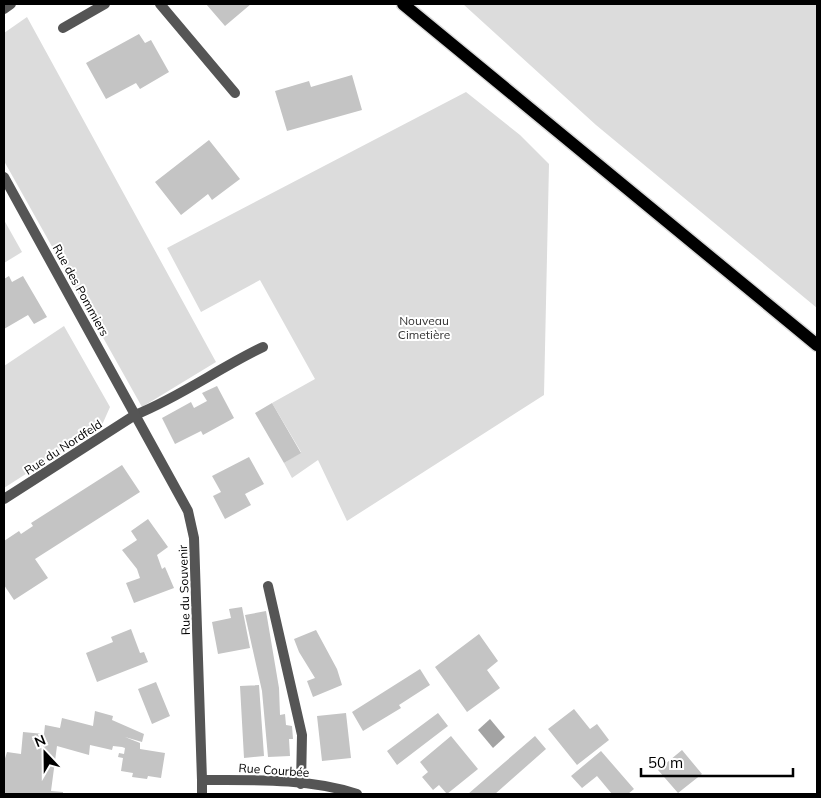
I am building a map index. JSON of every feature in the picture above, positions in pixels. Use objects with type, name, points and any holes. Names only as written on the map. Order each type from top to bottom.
[{"type":"main road","points":[[403,4],[817,345]]},
{"type":"street","points":[[4,8],[11,4]]},
{"type":"street","points":[[63,28],[105,4]]},
{"type":"street","points":[[160,4],[235,93]]},
{"type":"street","name":"Rue des Pommiers","points":[[4,177],[135,415]]},
{"type":"street","name":"Rue du Nordfeld","points":[[4,499],[135,415],[159,405],[226,365],[262,347]]},
{"type":"street","name":"Rue du Souvenir","points":[[135,415],[188,511],[194,538],[202,780]]},
{"type":"street","points":[[268,586],[302,735],[301,784]]},
{"type":"street","points":[[202,780],[202,794]]},
{"type":"street","name":"Rue Courbée","points":[[202,780],[332,786],[357,794]]},
{"type":"green space","points":[[463,4],[817,4],[817,308],[596,125]]},
{"type":"green space","points":[[27,17],[216,362],[142,407],[4,161],[4,33]]},
{"type":"green space","name":"Nouveau Cimetière","points":[[466,92],[520,135],[549,164],[544,395],[347,521],[318,460],[292,478],[284,463],[301,452],[272,403],[315,379],[260,280],[201,312],[167,248]]},
{"type":"green space","points":[[4,220],[22,252],[4,263]]},
{"type":"green space","points":[[64,326],[110,407],[102,425],[4,488],[4,366]]},
{"type":"shaded area","points":[[490,719],[505,737],[493,748],[478,730]]},
{"type":"building","points":[[206,4],[251,4],[225,26]]},
{"type":"building","points":[[139,34],[145,43],[151,40],[169,72],[140,89],[136,83],[106,99],[86,63]]},
{"type":"building","points":[[352,75],[362,110],[287,131],[275,91],[309,81],[311,87]]},
{"type":"building","points":[[209,140],[240,179],[212,200],[208,194],[181,215],[155,182]]},
{"type":"building","points":[[9,276],[12,282],[23,276],[47,317],[34,324],[28,315],[4,329],[4,279]]},
{"type":"building","points":[[217,386],[234,418],[203,435],[201,431],[175,444],[162,418],[191,402],[194,408],[207,401],[202,393]]},
{"type":"building","points":[[272,403],[301,453],[284,463],[255,413]]},
{"type":"building","points":[[249,457],[264,484],[245,494],[251,505],[225,519],[213,496],[221,492],[212,476]]},
{"type":"building","points":[[122,465],[140,492],[35,559],[48,578],[14,600],[4,585],[4,541],[19,531],[21,534],[33,526],[31,523]]},
{"type":"building","points":[[148,519],[168,547],[157,555],[162,569],[165,567],[174,588],[134,603],[126,583],[140,578],[137,569],[122,550],[137,540],[131,531]]},
{"type":"building","points":[[242,607],[250,648],[218,654],[212,622],[231,618],[229,609]]},
{"type":"building","points":[[266,611],[279,688],[280,715],[285,714],[286,725],[292,726],[293,739],[289,739],[290,756],[268,757],[262,691],[245,615]]},
{"type":"building","points":[[131,629],[140,653],[144,652],[148,662],[97,682],[86,653],[113,642],[111,637]]},
{"type":"building","points":[[316,630],[337,669],[342,685],[313,697],[307,681],[315,678],[299,652],[294,639]]},
{"type":"building","points":[[479,634],[498,661],[487,670],[500,688],[467,712],[435,667]]},
{"type":"building","points":[[420,669],[430,685],[399,705],[401,708],[363,731],[352,712]]},
{"type":"building","points":[[156,682],[170,716],[152,724],[138,689]]},
{"type":"building","points":[[259,685],[264,756],[244,758],[240,686]]},
{"type":"building","points":[[574,709],[590,729],[597,724],[609,740],[577,765],[548,729]]},
{"type":"building","points":[[95,711],[113,716],[112,720],[144,734],[142,742],[125,737],[140,743],[140,749],[165,753],[161,778],[148,776],[147,779],[132,777],[133,773],[121,771],[123,758],[118,757],[119,753],[124,754],[125,748],[122,747],[113,746],[112,750],[90,745],[89,755],[57,746],[51,791],[63,792],[63,794],[4,794],[4,762],[7,752],[21,754],[23,732],[44,734],[45,725],[60,728],[62,718],[93,726]]},
{"type":"building","points":[[346,713],[351,758],[322,761],[317,716]]},
{"type":"building","points":[[438,713],[448,726],[397,765],[387,751]]},
{"type":"building","points":[[451,736],[478,769],[447,794],[439,785],[433,790],[422,777],[428,772],[420,762]]},
{"type":"building","points":[[535,736],[546,749],[495,794],[468,794]]},
{"type":"building","points":[[682,750],[702,774],[678,793],[658,770]]},
{"type":"building","points":[[601,751],[634,789],[628,794],[612,794],[597,776],[582,788],[571,776]]}]
